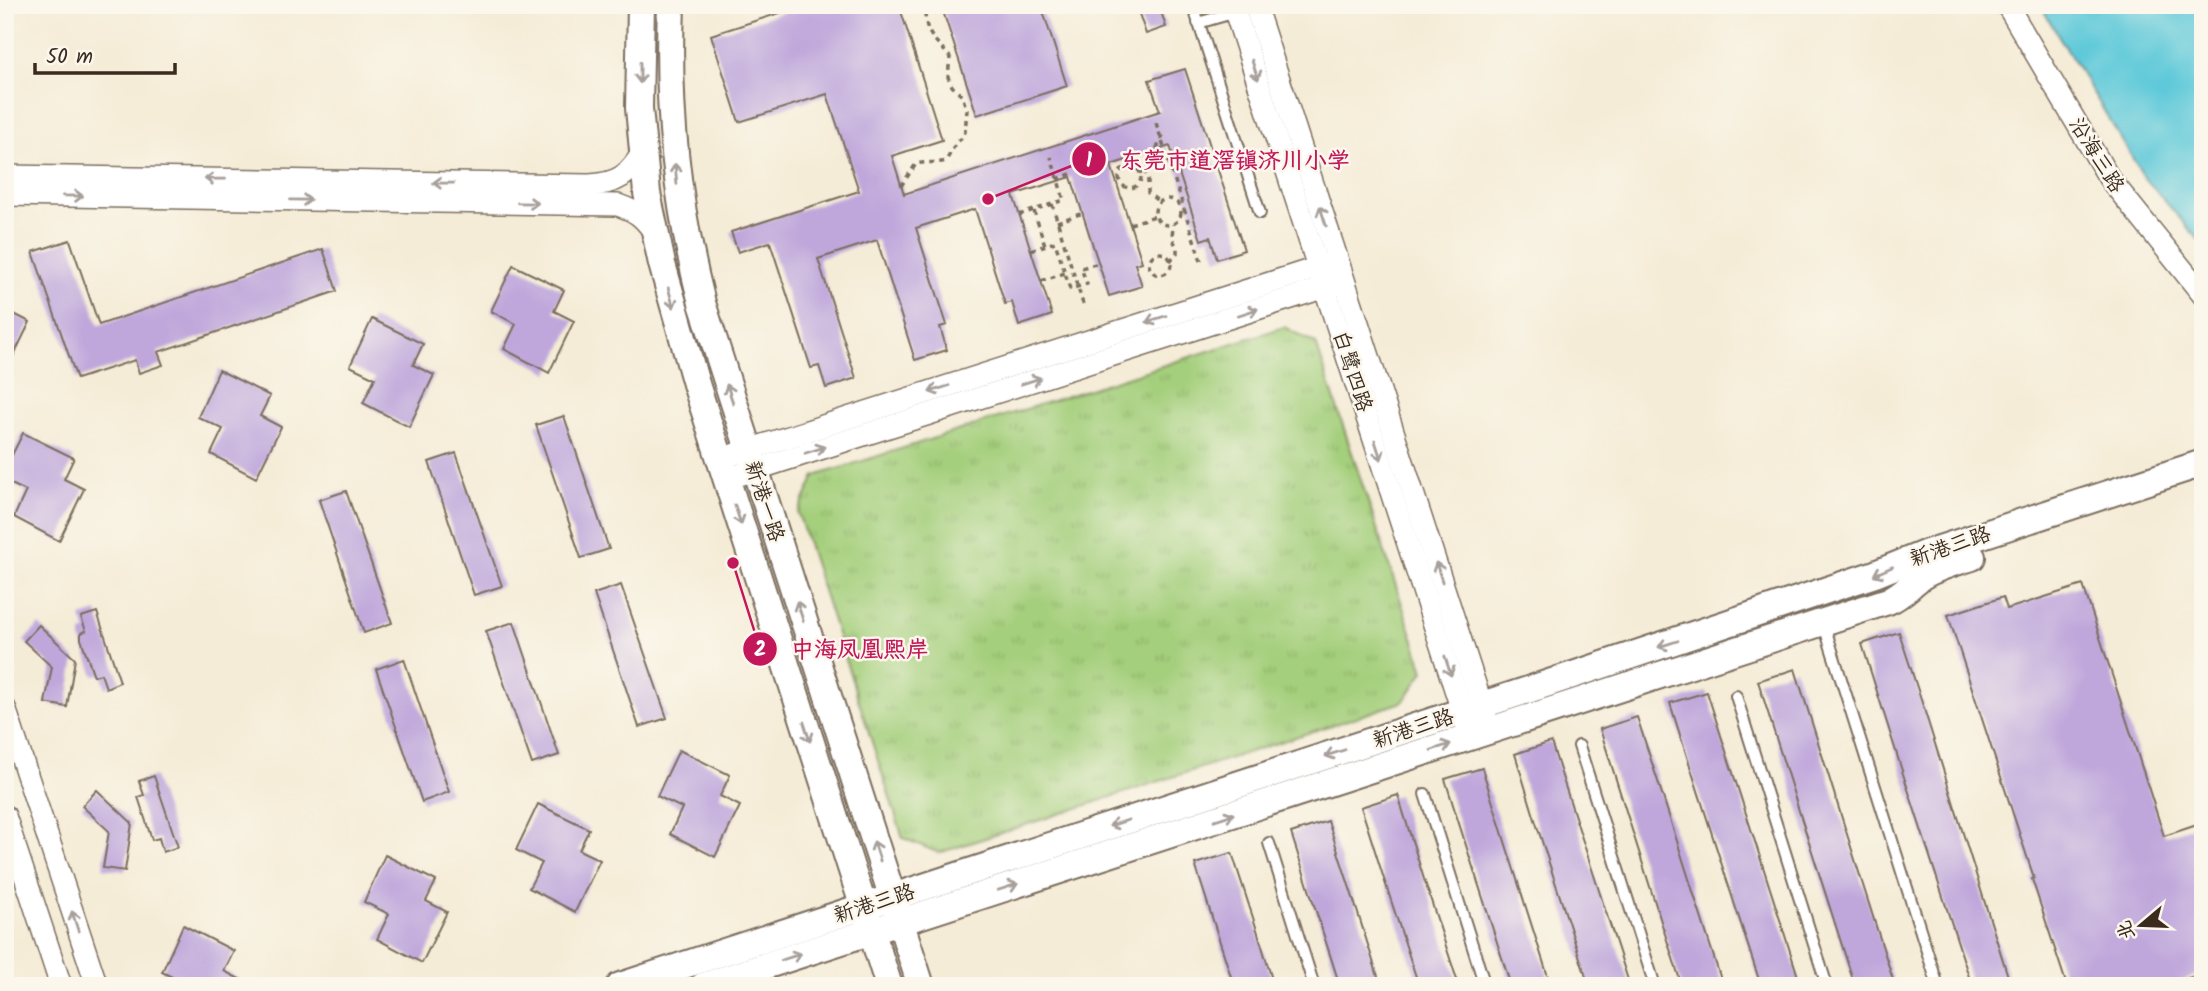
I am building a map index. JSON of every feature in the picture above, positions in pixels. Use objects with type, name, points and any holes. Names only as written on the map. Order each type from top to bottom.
[{"type":"street","name":"新港一路","points":[[641,5],[639,108],[647,193],[674,312],[889,986]]},
{"type":"street","name":"新港一路","points":[[671,5],[670,105],[678,189],[690,256],[702,303],[921,986]]},
{"type":"street","name":"沿海三路","points":[[2007,5],[2109,178],[2203,295]]},
{"type":"street","name":"白鹭四路","points":[[1245,7],[1480,733]]},
{"type":"street","points":[[5,176],[589,185],[606,184],[622,177],[634,167],[643,151]]},
{"type":"street","points":[[5,195],[618,205],[644,217],[656,234]]},
{"type":"street","points":[[723,469],[1331,274]]},
{"type":"street","name":"新港三路","points":[[703,986],[868,919],[892,897],[1875,575],[1927,553],[2203,463]]},
{"type":"street","name":"新港三路","points":[[620,986],[868,919],[900,922],[1901,596],[1915,581],[1943,566],[2203,481]]},
{"type":"street","points":[[5,708],[97,986]]},
{"type":"street","points":[[5,816],[61,986]]},
{"type":"lane","points":[[1193,5],[1259,213]]},
{"type":"lane","points":[[1198,23],[1245,7]]},
{"type":"lane","points":[[1823,622],[1938,986]]},
{"type":"lane","points":[[1735,696],[1827,986]]},
{"type":"lane","points":[[1579,746],[1655,986]]},
{"type":"lane","points":[[1424,794],[1485,986]]},
{"type":"lane","points":[[1269,843],[1314,986]]},
{"type":"path","points":[[901,186],[916,164],[946,161],[965,132],[967,110],[962,96],[952,86],[948,77],[950,57],[933,41],[927,29],[925,5]]},
{"type":"path","points":[[1156,123],[1202,264]]},
{"type":"path","points":[[1159,202],[1148,193],[1148,176],[1142,172],[1136,168],[1122,168],[1118,178],[1122,185],[1133,188],[1140,181],[1142,172],[1152,159],[1165,131]]},
{"type":"path","points":[[1020,215],[1064,200],[1051,157]]},
{"type":"path","points":[[1057,178],[1071,174]]},
{"type":"path","points":[[1173,224],[1162,224],[1156,216],[1155,210],[1159,202],[1171,199],[1182,207]]},
{"type":"path","points":[[1052,204],[1083,304]]},
{"type":"path","points":[[1170,261],[1163,254],[1156,254],[1149,262],[1150,270],[1155,275],[1163,275],[1170,268],[1170,261],[1177,253],[1172,238],[1173,224],[1181,216],[1182,207]]},
{"type":"path","points":[[1034,210],[1045,245]]},
{"type":"path","points":[[1057,222],[1083,213]]},
{"type":"path","points":[[1130,224],[1156,216]]},
{"type":"path","points":[[1031,250],[1055,242],[1070,289],[1087,284],[1081,268],[1099,263]]},
{"type":"path","points":[[1061,260],[1068,257]]},
{"type":"path","points":[[1041,281],[1065,273]]},
{"type":"green space","points":[[1284,327],[1316,344],[1424,671],[1403,702],[939,853],[903,838],[798,513],[815,476]]},
{"type":"water","points":[[2040,5],[2203,5],[2203,245],[2144,177]]},
{"type":"building","points":[[805,5],[899,5],[942,140],[892,156],[904,194],[1160,111],[1149,80],[1185,69],[1244,250],[1217,259],[1210,237],[1201,240],[1170,146],[1111,165],[1142,262],[1135,264],[1142,286],[1109,296],[1071,177],[1013,195],[1052,315],[1019,326],[1012,302],[1005,304],[975,209],[916,228],[947,325],[940,327],[947,350],[915,360],[877,240],[818,259],[856,378],[826,388],[819,366],[811,368],[770,242],[738,252],[731,232],[859,191],[827,94],[739,122],[711,35]]},
{"type":"building","points":[[941,5],[1041,5],[1067,86],[977,115]]},
{"type":"building","points":[[1136,5],[1159,5],[1166,27],[1146,34]]},
{"type":"building","points":[[70,240],[99,325],[323,249],[337,291],[158,352],[163,365],[139,373],[135,360],[77,379],[33,252]]},
{"type":"building","points":[[513,265],[564,290],[554,311],[574,321],[549,373],[504,349],[516,324],[491,311]]},
{"type":"building","points":[[12,313],[30,322],[5,373],[5,326]]},
{"type":"building","points":[[372,319],[423,344],[413,365],[434,375],[409,427],[363,403],[375,378],[350,366]]},
{"type":"building","points":[[219,370],[270,396],[260,416],[281,427],[256,478],[211,454],[223,429],[198,417]]},
{"type":"building","points":[[564,416],[609,549],[581,558],[536,425]]},
{"type":"building","points":[[23,433],[74,458],[64,479],[84,489],[59,541],[14,517],[26,491],[5,481],[5,469]]},
{"type":"building","points":[[456,453],[502,586],[474,595],[429,462]]},
{"type":"building","points":[[346,491],[392,623],[364,633],[319,500]]},
{"type":"building","points":[[621,585],[667,718],[639,727],[594,594]]},
{"type":"building","points":[[2083,585],[2164,836],[2203,823],[2203,973],[2165,986],[2067,986],[1948,615],[2003,597],[2007,609]]},
{"type":"building","points":[[97,612],[120,682],[106,688],[101,674],[94,676],[81,639],[81,633],[86,631],[81,617]]},
{"type":"building","points":[[514,622],[559,755],[532,764],[486,631]]},
{"type":"building","points":[[39,625],[75,659],[67,707],[45,703],[52,667],[24,641]]},
{"type":"building","points":[[1899,632],[2011,986],[1972,986],[1904,777],[1862,644]]},
{"type":"building","points":[[404,659],[449,792],[422,802],[376,669]]},
{"type":"building","points":[[1795,669],[1895,986],[1855,986],[1758,681]]},
{"type":"building","points":[[1707,692],[1801,986],[1761,986],[1680,735],[1670,703]]},
{"type":"building","points":[[1637,717],[1723,986],[1682,986],[1665,934],[1600,729]]},
{"type":"building","points":[[1551,742],[1630,986],[1589,986],[1537,826],[1515,754]]},
{"type":"building","points":[[679,750],[730,775],[720,796],[740,806],[715,857],[670,834],[682,808],[657,796]]},
{"type":"building","points":[[1482,768],[1551,986],[1511,986],[1455,811],[1445,779]]},
{"type":"building","points":[[154,776],[178,847],[163,852],[159,838],[152,840],[138,797],[144,795],[139,781]]},
{"type":"building","points":[[97,790],[132,823],[125,871],[103,868],[109,831],[82,806]]},
{"type":"building","points":[[1398,795],[1459,986],[1419,986],[1361,807]]},
{"type":"building","points":[[538,804],[589,829],[579,850],[600,860],[575,912],[529,888],[542,863],[516,850]]},
{"type":"building","points":[[1328,821],[1381,986],[1340,986],[1291,833]]},
{"type":"building","points":[[1232,853],[1274,986],[1234,986],[1195,864]]},
{"type":"building","points":[[385,855],[436,881],[426,901],[447,912],[422,963],[377,939],[389,914],[364,902]]},
{"type":"building","points":[[183,925],[234,951],[224,971],[253,986],[190,986],[162,972]]},
{"type":"place","name":"东莞市道滘镇济川小学","points":[[988,199]]},
{"type":"place","name":"中海凤凰熙岸","points":[[733,563]]}]
